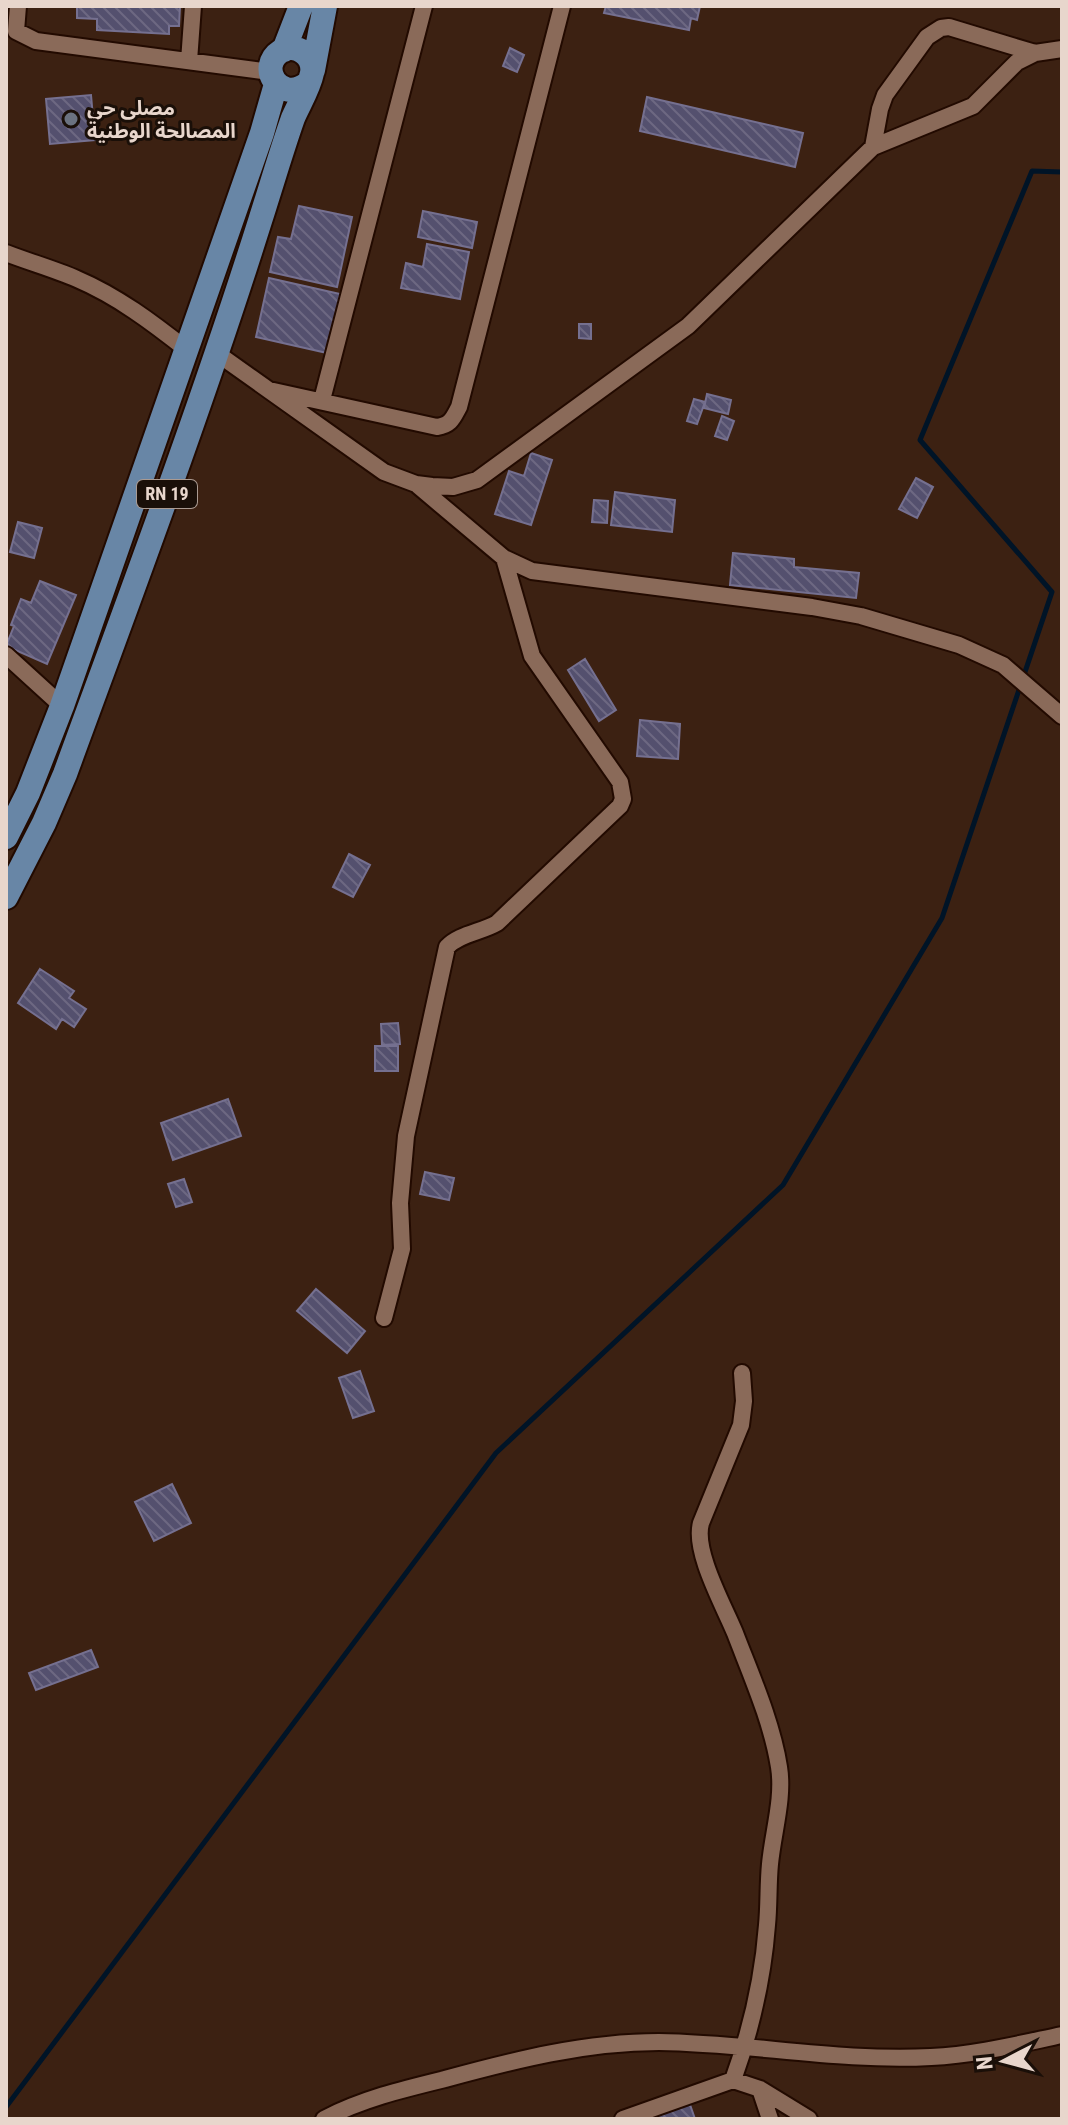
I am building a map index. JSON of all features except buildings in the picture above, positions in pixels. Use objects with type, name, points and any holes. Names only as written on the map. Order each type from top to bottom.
[{"type":"main road","points":[[284,50],[301,6]]},
{"type":"main road","name":"RN 19","points":[[6,897],[65,774],[218,353],[288,132],[310,77],[325,6]]},
{"type":"main road","points":[[284,50],[304,52],[312,63],[310,77],[295,90],[288,90],[273,78],[273,58],[284,50]]},
{"type":"main road","name":"RN 19","points":[[6,837],[28,793],[62,706],[265,124],[273,78]]},
{"type":"main road","points":[[185,356],[194,368],[218,353],[212,325],[196,323]]},
{"type":"street","points":[[18,6],[11,26],[36,41],[189,61],[273,78]]},
{"type":"street","points":[[189,61],[193,6]]},
{"type":"street","points":[[322,400],[424,6]]},
{"type":"street","points":[[263,389],[437,427],[446,426],[452,421],[459,407],[562,6]]},
{"type":"street","points":[[873,147],[885,95],[934,31],[949,27],[1035,53]]},
{"type":"street","points":[[218,353],[263,389],[384,472],[416,484],[453,487],[477,480],[688,326],[873,147],[973,106],[1017,62],[1035,53],[1062,49]]},
{"type":"street","points":[[6,253],[78,279],[108,295],[140,314],[185,356]]},
{"type":"street","points":[[416,484],[504,558],[532,571],[861,616],[959,645],[1003,665],[1062,716]]},
{"type":"street","points":[[384,1318],[402,1249],[400,1203],[406,1136],[447,947],[453,941],[497,923],[620,806],[623,799],[620,782],[532,656],[504,558]]},
{"type":"street","points":[[6,655],[62,706]]},
{"type":"street","points":[[733,2080],[757,1998],[767,1928],[770,1866],[780,1781],[776,1752],[760,1702],[706,1563],[699,1530],[741,1425],[744,1401],[742,1373]]},
{"type":"street","points":[[324,2119],[347,2114],[448,2078],[598,2044],[660,2042],[928,2057],[1062,2035]]},
{"type":"street","points":[[623,2119],[733,2080],[760,2089],[809,2119]]},
{"type":"street","points":[[760,2089],[770,2119]]},
{"type":"waterway","points":[[6,2107],[496,1453],[783,1185],[942,918],[1052,592],[920,440],[1032,171],[1062,172]]},
{"type":"place","name":"مصلى حي المصالحة الوطنية","points":[[71,119]]}]
